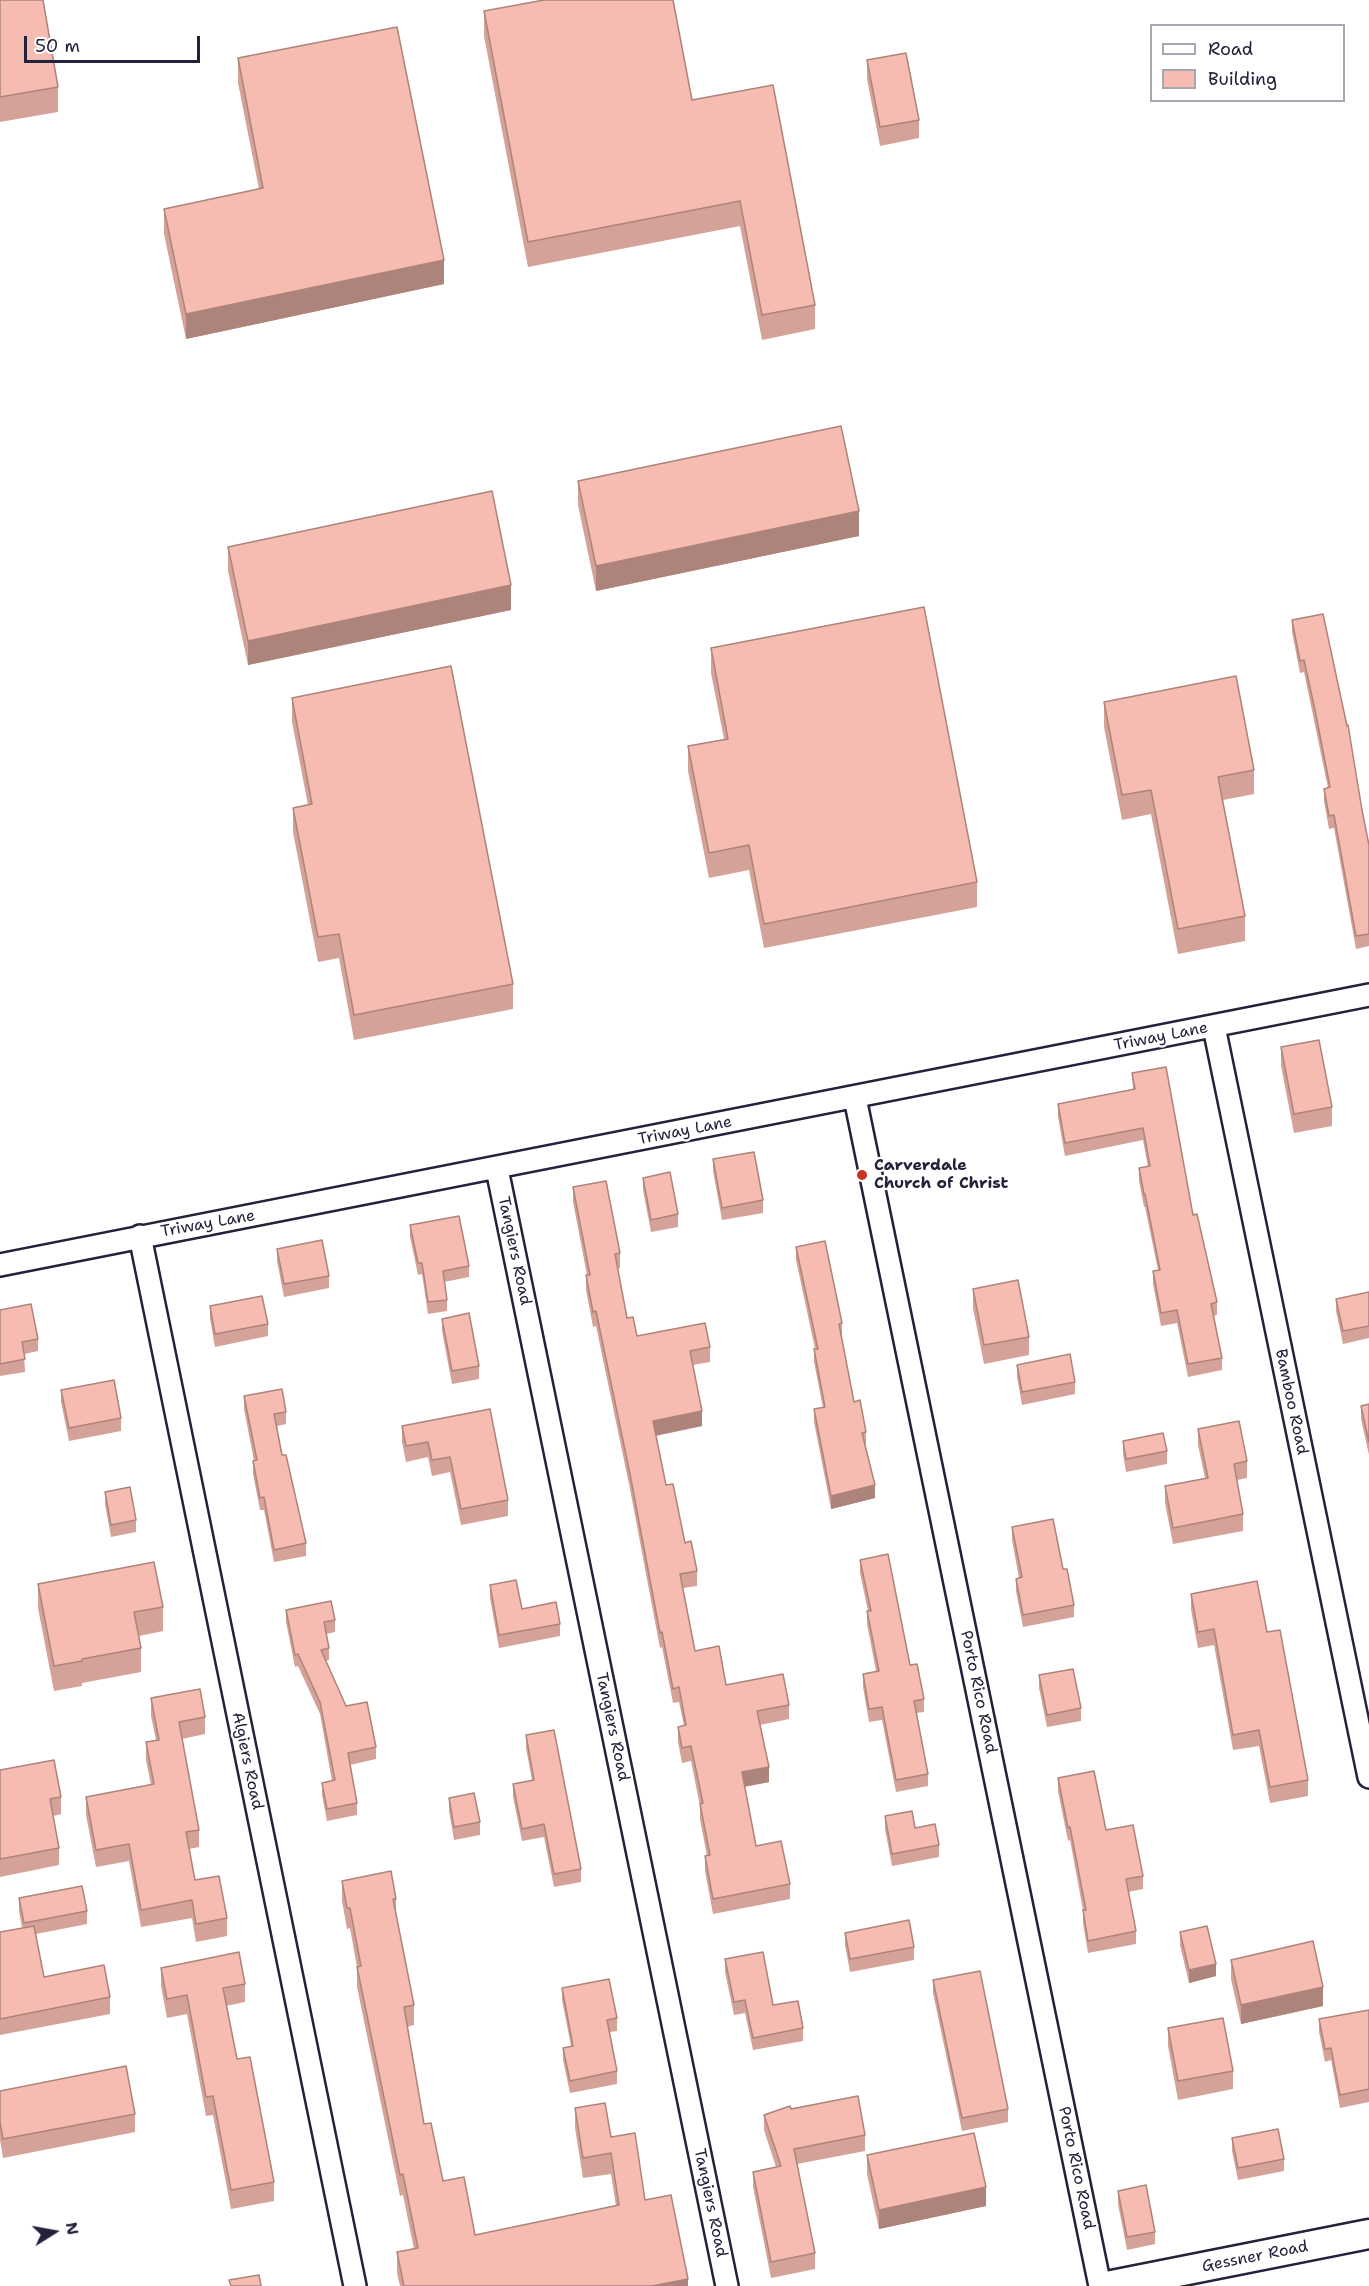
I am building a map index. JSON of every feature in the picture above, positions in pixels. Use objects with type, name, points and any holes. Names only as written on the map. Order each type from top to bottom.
[{"type":"main road","name":"Gessner Road","points":[[1107,2286],[1369,2234]]},
{"type":"street","name":"Triway Lane","points":[[0,1265],[1369,995]]},
{"type":"street","name":"Bamboo Road","points":[[1214,1027],[1369,1777]]},
{"type":"street","name":"Porto Rico Road","points":[[855,1098],[1100,2286]]},
{"type":"street","name":"Tangiers Road","points":[[497,1168],[727,2286]]},
{"type":"street","name":"Algiers Road","points":[[140,1236],[355,2286]]},
{"type":"building","points":[[0,0],[43,0],[58,87],[0,97]]},
{"type":"building","points":[[544,0],[673,0],[692,100],[773,85],[815,305],[762,315],[740,201],[528,242],[484,11]]},
{"type":"building","points":[[397,27],[444,260],[186,314],[164,209],[263,188],[238,58]]},
{"type":"building","points":[[906,53],[919,120],[880,127],[867,60]]},
{"type":"building","points":[[841,426],[859,511],[596,566],[578,481]]},
{"type":"building","points":[[492,491],[511,585],[248,641],[228,547]]},
{"type":"building","points":[[924,607],[977,882],[764,924],[749,845],[709,853],[688,746],[728,739],[711,648]]},
{"type":"building","points":[[1323,614],[1348,725],[1369,845],[1369,934],[1356,936],[1334,815],[1329,816],[1324,789],[1330,787],[1315,710],[1304,660],[1300,661],[1292,620]]},
{"type":"building","points":[[451,666],[513,984],[354,1015],[339,934],[318,937],[293,808],[312,804],[292,698]]},
{"type":"building","points":[[1236,676],[1254,770],[1218,777],[1245,916],[1178,929],[1151,790],[1122,795],[1104,702]]},
{"type":"building","points":[[1319,1040],[1332,1107],[1294,1114],[1281,1047]]},
{"type":"building","points":[[1166,1067],[1193,1215],[1197,1214],[1217,1302],[1211,1304],[1222,1358],[1188,1364],[1177,1310],[1161,1313],[1153,1271],[1160,1270],[1139,1168],[1150,1166],[1143,1128],[1065,1143],[1058,1104],[1135,1089],[1132,1073]]},
{"type":"building","points":[[754,1152],[763,1200],[722,1208],[713,1159]]},
{"type":"building","points":[[670,1172],[678,1214],[651,1220],[643,1178]]},
{"type":"building","points":[[606,1181],[620,1253],[615,1254],[627,1318],[633,1317],[637,1336],[705,1323],[710,1347],[690,1351],[702,1411],[653,1421],[666,1485],[673,1484],[685,1543],[691,1541],[697,1571],[680,1574],[695,1651],[719,1646],[726,1685],[783,1674],[789,1705],[757,1711],[769,1767],[742,1772],[756,1846],[781,1841],[790,1884],[713,1899],[705,1856],[710,1855],[700,1804],[703,1803],[691,1746],[682,1748],[678,1727],[686,1725],[679,1687],[673,1689],[662,1632],[660,1633],[630,1474],[596,1311],[593,1312],[586,1275],[590,1275],[573,1187]]},
{"type":"building","points":[[459,1216],[469,1266],[443,1271],[447,1300],[428,1302],[422,1263],[418,1263],[410,1225]]},
{"type":"building","points":[[322,1240],[329,1276],[284,1284],[277,1249]]},
{"type":"building","points":[[825,1241],[842,1323],[839,1324],[854,1402],[860,1400],[866,1432],[862,1433],[875,1485],[831,1496],[814,1409],[825,1407],[814,1349],[818,1349],[796,1247]]},
{"type":"building","points":[[1018,1280],[1029,1337],[984,1345],[973,1289]]},
{"type":"building","points":[[1369,1292],[1369,1326],[1343,1331],[1336,1299]]},
{"type":"building","points":[[262,1296],[268,1324],[215,1334],[210,1306]]},
{"type":"building","points":[[31,1304],[38,1339],[22,1342],[25,1359],[0,1364],[0,1310]]},
{"type":"building","points":[[469,1313],[479,1366],[452,1371],[442,1319]]},
{"type":"building","points":[[1070,1354],[1075,1382],[1022,1392],[1017,1365]]},
{"type":"building","points":[[114,1380],[121,1418],[69,1428],[61,1390]]},
{"type":"building","points":[[282,1389],[286,1412],[274,1414],[282,1455],[286,1455],[306,1543],[274,1550],[264,1497],[260,1498],[253,1461],[257,1460],[244,1396]]},
{"type":"building","points":[[1369,1404],[1369,1442],[1361,1406]]},
{"type":"building","points":[[490,1409],[508,1500],[461,1509],[450,1457],[432,1460],[428,1442],[406,1446],[402,1426]]},
{"type":"building","points":[[1239,1421],[1247,1461],[1234,1464],[1243,1514],[1173,1528],[1165,1486],[1208,1478],[1198,1429]]},
{"type":"building","points":[[1163,1433],[1167,1451],[1126,1459],[1123,1441]]},
{"type":"building","points":[[130,1487],[136,1520],[111,1525],[105,1492]]},
{"type":"building","points":[[1053,1519],[1063,1569],[1067,1569],[1074,1605],[1023,1615],[1016,1579],[1022,1577],[1012,1527]]},
{"type":"building","points":[[888,1554],[910,1665],[917,1664],[924,1699],[914,1701],[928,1774],[896,1780],[882,1707],[869,1709],[863,1674],[879,1671],[867,1611],[871,1611],[860,1560]]},
{"type":"building","points":[[154,1562],[163,1607],[134,1612],[141,1648],[54,1666],[38,1584]]},
{"type":"building","points":[[516,1580],[522,1609],[556,1602],[560,1624],[499,1635],[490,1585]]},
{"type":"building","points":[[1257,1581],[1267,1632],[1280,1630],[1308,1780],[1270,1787],[1259,1730],[1233,1735],[1214,1629],[1198,1632],[1191,1594]]},
{"type":"building","points":[[331,1601],[335,1620],[324,1622],[329,1648],[321,1650],[346,1706],[367,1702],[376,1747],[348,1753],[357,1803],[327,1809],[322,1783],[335,1780],[320,1702],[298,1654],[295,1655],[286,1610]]},
{"type":"building","points":[[1073,1669],[1081,1708],[1047,1715],[1039,1675]]},
{"type":"building","points":[[200,1689],[205,1717],[179,1722],[199,1830],[186,1832],[195,1880],[219,1876],[227,1918],[196,1924],[192,1900],[141,1910],[129,1844],[96,1850],[86,1797],[154,1784],[146,1742],[159,1740],[151,1698]]},
{"type":"building","points":[[554,1730],[581,1869],[554,1874],[544,1824],[522,1829],[513,1784],[534,1780],[526,1735]]},
{"type":"building","points":[[54,1760],[61,1797],[50,1799],[59,1848],[0,1859],[0,1770]]},
{"type":"building","points":[[1094,1771],[1106,1830],[1133,1825],[1143,1876],[1126,1879],[1136,1931],[1088,1941],[1083,1910],[1086,1910],[1058,1778]]},
{"type":"building","points":[[474,1793],[480,1822],[454,1827],[449,1798]]},
{"type":"building","points":[[912,1811],[915,1828],[935,1824],[939,1845],[892,1854],[885,1816]]},
{"type":"building","points":[[391,1871],[396,1899],[393,1899],[414,2005],[404,2007],[424,2124],[431,2123],[443,2181],[464,2177],[475,2235],[619,2205],[611,2153],[583,2158],[575,2108],[605,2103],[611,2137],[635,2133],[645,2200],[671,2195],[688,2279],[652,2286],[404,2286],[397,2252],[418,2248],[403,2174],[400,2175],[357,1967],[361,1966],[350,1908],[347,1908],[342,1881]]},
{"type":"building","points":[[82,1886],[87,1911],[24,1923],[19,1898]]},
{"type":"building","points":[[909,1920],[914,1947],[850,1959],[845,1933]]},
{"type":"building","points":[[34,1926],[44,1977],[104,1965],[110,1997],[0,2019],[0,1932]]},
{"type":"building","points":[[1207,1926],[1216,1964],[1189,1970],[1180,1932]]},
{"type":"building","points":[[1313,1941],[1323,1987],[1241,2005],[1231,1960]]},
{"type":"building","points":[[239,1952],[245,1984],[223,1988],[237,2059],[250,2057],[274,2182],[231,2190],[213,2096],[206,2097],[187,1995],[167,1999],[161,1968]]},
{"type":"building","points":[[763,1952],[773,2005],[798,2001],[803,2028],[753,2038],[745,2000],[734,2002],[725,1959]]},
{"type":"building","points":[[980,1971],[1008,2109],[962,2118],[933,1980]]},
{"type":"building","points":[[609,1979],[617,2018],[607,2020],[617,2071],[570,2081],[563,2048],[573,2046],[562,1988]]},
{"type":"building","points":[[1369,2010],[1369,2089],[1340,2095],[1331,2048],[1325,2049],[1319,2019]]},
{"type":"building","points":[[1223,2018],[1233,2071],[1178,2081],[1168,2028]]},
{"type":"building","points":[[126,2066],[135,2114],[3,2139],[0,2122],[0,2091]]},
{"type":"building","points":[[858,2096],[865,2135],[794,2149],[815,2253],[771,2262],[753,2172],[781,2166],[764,2115],[790,2106],[791,2109]]},
{"type":"building","points":[[1278,2129],[1284,2159],[1238,2168],[1232,2138]]},
{"type":"building","points":[[974,2133],[986,2187],[879,2210],[867,2155]]},
{"type":"building","points":[[1146,2185],[1155,2232],[1127,2237],[1118,2191]]},
{"type":"building","points":[[259,2275],[261,2286],[231,2286],[229,2280]]},
{"type":"place","name":"Carverdale Church of Christ","points":[[862,1175]]}]
